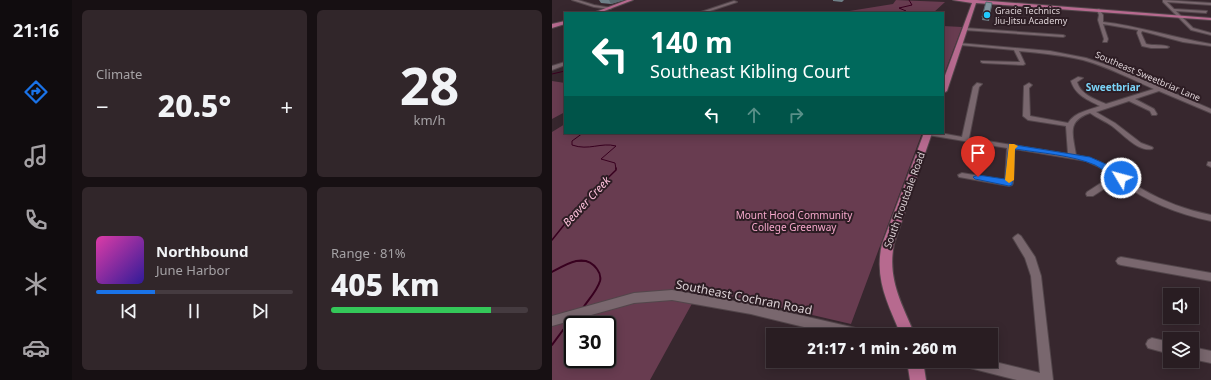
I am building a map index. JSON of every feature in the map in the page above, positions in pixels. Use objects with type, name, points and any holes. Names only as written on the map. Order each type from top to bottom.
[{"type":"main road","points":[[598,12],[631,0]]},
{"type":"main road","points":[[955,0],[1211,19]]},
{"type":"main road","points":[[944,88],[974,1]]},
{"type":"main road","points":[[552,26],[564,22]]},
{"type":"main road","name":"South Troutdale Road","points":[[905,328],[889,290],[885,275],[884,263],[888,244],[928,134]]},
{"type":"main road","points":[[916,368],[918,380]]},
{"type":"street","points":[[574,0],[594,6],[610,8]]},
{"type":"street","points":[[1192,0],[1196,3]]},
{"type":"street","points":[[1211,4],[1164,1],[1192,29],[1211,34]]},
{"type":"street","points":[[703,12],[736,2]]},
{"type":"street","points":[[1099,10],[1106,39],[1105,41]]},
{"type":"street","points":[[1173,10],[1206,12]]},
{"type":"street","points":[[1101,23],[1123,25],[1210,46]]},
{"type":"street","points":[[965,29],[1063,36]]},
{"type":"street","points":[[1140,30],[1139,32],[1144,45],[1151,47],[1167,47]]},
{"type":"street","name":"Southeast Sweetbriar Lane","points":[[960,44],[1050,52],[1084,59],[1112,68],[1210,110]]},
{"type":"street","points":[[983,62],[1023,64],[1016,49]]},
{"type":"street","points":[[552,68],[564,63]]},
{"type":"street","points":[[1080,78],[1074,81],[1078,90],[1105,106]]},
{"type":"street","points":[[965,139],[976,87],[979,84]]},
{"type":"street","points":[[1029,85],[1026,87],[1026,116],[1028,118],[1069,125]]},
{"type":"street","points":[[1072,155],[1068,134],[1069,125],[1074,118],[1090,111],[1159,89]]},
{"type":"street","points":[[1129,98],[1152,110],[1154,114]]},
{"type":"street","points":[[1090,111],[1113,124],[1139,144],[1150,148]]},
{"type":"street","points":[[934,134],[1072,155],[1100,164],[1138,190],[1158,201],[1183,211],[1211,218]]},
{"type":"street","points":[[962,175],[1009,183],[1011,146]]},
{"type":"street","points":[[1090,194],[1107,183],[1121,178]]},
{"type":"street","points":[[1018,238],[1030,257],[1036,276],[1047,380]]},
{"type":"street","points":[[1121,261],[1211,277]]},
{"type":"street","name":"Southeast Cochran Road","points":[[552,321],[634,298],[672,295],[751,309],[831,328]]},
{"type":"street","points":[[1152,344],[1163,346]]},
{"type":"street","points":[[1199,354],[1211,357]]},
{"type":"street","points":[[994,368],[1042,380]]},
{"type":"green space","points":[[896,0],[945,2],[934,12],[843,12],[893,4]]},
{"type":"green space","points":[[944,26],[962,27],[944,74]]},
{"type":"green space","points":[[552,81],[564,83],[564,113],[552,119]]},
{"type":"green space","name":"Mount Hood Community College Greenway","points":[[564,125],[564,134],[922,134],[851,324],[700,289],[650,380],[552,380],[552,132]]},
{"type":"building","points":[[986,2],[992,3],[989,18],[982,17]]},
{"type":"waterway","name":"Beaver Creek","points":[[902,12],[906,11],[899,8],[912,5],[909,0]]},
{"type":"waterway","points":[[552,74],[564,71]]},
{"type":"waterway","name":"Beaver Creek","points":[[582,134],[572,141],[572,145],[578,147],[605,145],[616,146],[601,159],[615,163],[616,169]]},
{"type":"waterway","name":"Beaver Creek","points":[[552,240],[580,205],[616,169]]},
{"type":"waterway","name":"Beaver Creek","points":[[552,272],[569,263],[581,260],[587,261],[597,269],[600,275],[599,285],[583,308]]},
{"type":"waterway","name":"Beaver Creek","points":[[576,261],[586,261]]},
{"type":"waterway","name":"Beaver Creek","points":[[552,345],[564,329]]},
{"type":"slow traffic","points":[[1009,180],[1011,146],[1014,146]]},
{"type":"place","name":"Gracie Technics Jiu-Jitsu Academy","points":[[987,15]]},
{"type":"district","name":"Sweetbriar","points":[[1113,87]]},
{"type":"route","points":[[978,177],[1009,183],[1011,146],[1072,155],[1094,161],[1111,170],[1121,178]]}]
